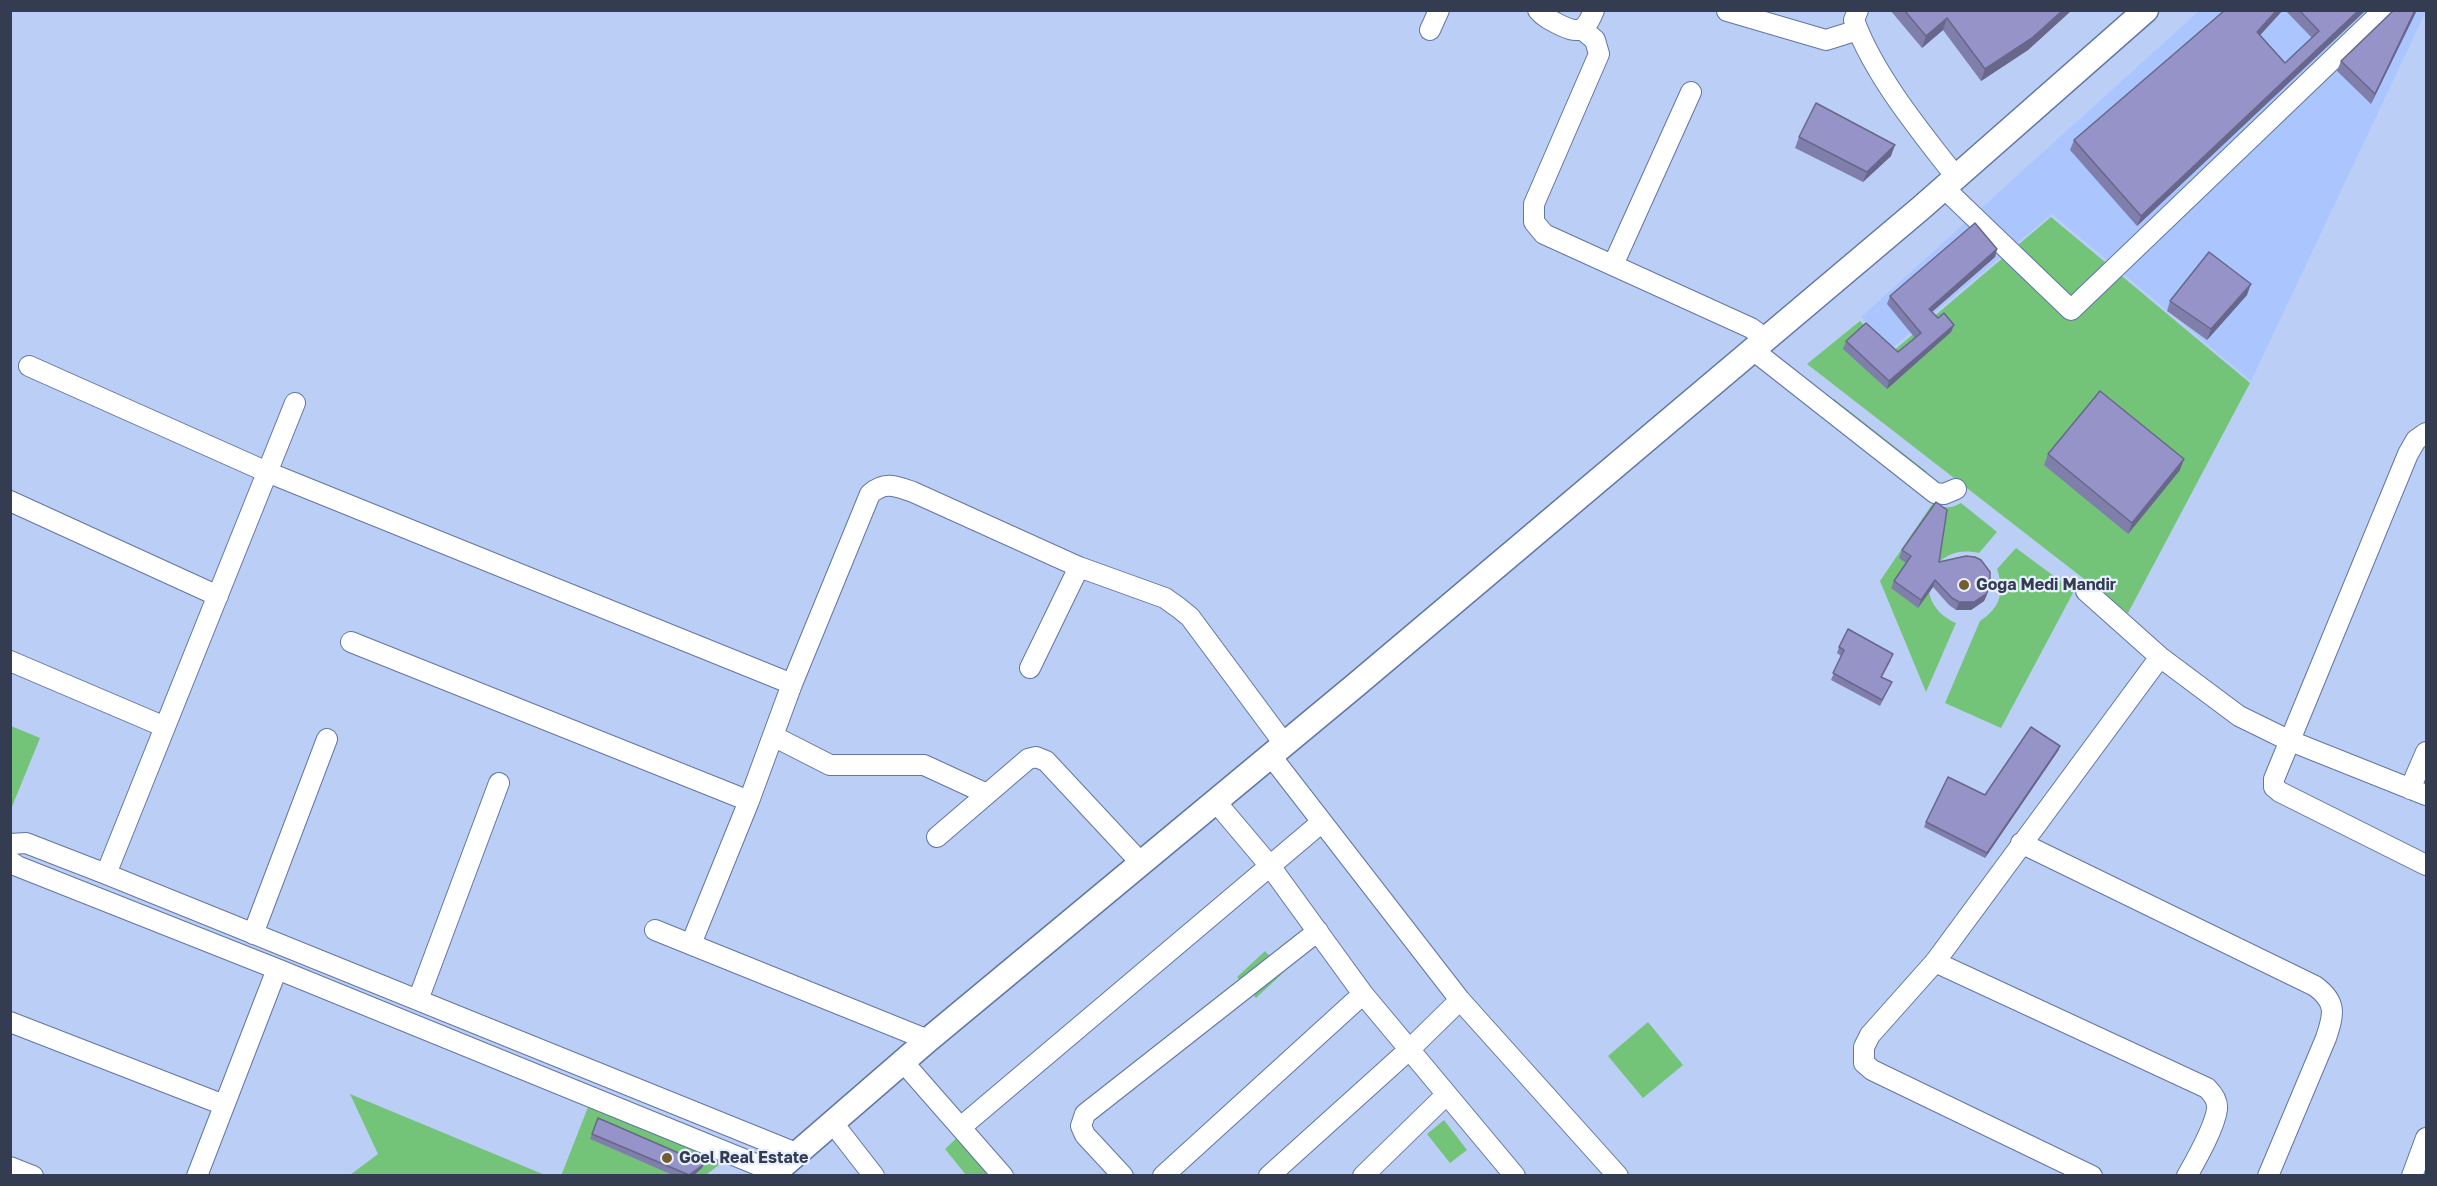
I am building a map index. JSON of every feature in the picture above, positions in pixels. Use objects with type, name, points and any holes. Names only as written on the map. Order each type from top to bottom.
[{"type":"street","points":[[1430,30],[1438,10]]},
{"type":"street","points":[[1538,10],[1545,18],[1573,31],[1582,29],[1590,21],[1594,10]]},
{"type":"street","points":[[10,861],[17,866],[277,969],[773,1174],[928,1040],[1278,751],[1760,345],[2146,10]]},
{"type":"street","points":[[1727,11],[1826,40],[1858,20],[1862,42],[1950,182],[2071,310],[2384,10]]},
{"type":"street","points":[[1582,29],[1595,40],[1599,54],[1534,204],[1534,222],[1544,234],[1751,328],[1760,345],[1935,493],[1944,494],[1956,489]]},
{"type":"street","points":[[1613,265],[1691,92]]},
{"type":"street","points":[[29,366],[267,472],[792,684]]},
{"type":"street","points":[[106,874],[295,403]]},
{"type":"street","points":[[2427,433],[2416,440],[2409,454],[2288,740],[2274,779],[2274,787],[2280,792],[2427,865]]},
{"type":"street","points":[[692,944],[749,801],[792,684],[870,494],[879,486],[889,484],[913,492],[1079,567],[1165,598],[1190,616],[1322,822],[1460,1000],[1618,1176]]},
{"type":"street","points":[[10,501],[218,596]]},
{"type":"street","points":[[1030,668],[1079,567]]},
{"type":"street","points":[[2086,591],[2160,657],[2239,716],[2288,740],[2418,792],[2427,752]]},
{"type":"street","points":[[351,642],[749,801]]},
{"type":"street","points":[[2092,1176],[1872,1070],[1864,1063],[1864,1047],[1870,1035],[1935,962],[2160,657]]},
{"type":"street","points":[[10,662],[165,727]]},
{"type":"street","points":[[772,736],[830,765],[924,765],[987,794]]},
{"type":"street","points":[[253,934],[327,739]]},
{"type":"street","points":[[937,837],[1028,759],[1036,757],[1046,761],[1142,864]]},
{"type":"street","points":[[418,1000],[499,783]]},
{"type":"street","points":[[1216,802],[1270,866],[1363,994],[1411,1048],[1446,1095],[1515,1176]]},
{"type":"street","points":[[961,1127],[1322,822]]},
{"type":"street","points":[[10,844],[26,843],[106,874],[796,1153]]},
{"type":"street","points":[[2021,843],[2315,986],[2328,996],[2332,1007],[2328,1030],[2268,1176]]},
{"type":"street","points":[[655,930],[928,1040]]},
{"type":"street","points":[[1124,1176],[1085,1135],[1081,1126],[1085,1114],[1318,931]]},
{"type":"street","points":[[1935,962],[2207,1088],[2217,1101],[2217,1110],[2199,1155],[2187,1176]]},
{"type":"street","points":[[197,1176],[277,969]]},
{"type":"street","points":[[1163,1176],[1363,994]]},
{"type":"street","points":[[1269,1176],[1411,1048],[1460,1000]]},
{"type":"street","points":[[10,1022],[224,1105]]},
{"type":"street","points":[[904,1063],[1003,1176]]},
{"type":"street","points":[[1363,1176],[1446,1095]]},
{"type":"street","points":[[832,1122],[874,1176]]},
{"type":"street","points":[[2412,1176],[2427,1138]]},
{"type":"street","points":[[10,1167],[33,1176]]},
{"type":"shaded area","points":[[2199,11],[2426,11],[2251,381],[2052,214],[1891,349],[1861,317]]},
{"type":"green space","points":[[2051,217],[2250,383],[2128,613],[1807,364],[1860,321],[1891,353]]},
{"type":"green space","points":[[1834,399],[1927,472],[1924,477],[1831,403]]},
{"type":"green space","points":[[1933,503],[1947,507],[1961,503],[1997,532],[1979,553],[1962,552],[1948,556],[1937,564],[1931,576],[1929,588],[1932,602],[1941,613],[1956,623],[1926,692],[1880,581]]},
{"type":"green space","points":[[2016,548],[2074,591],[2001,728],[1945,703],[1980,621],[1992,611],[1999,599],[2001,585],[1997,569]]},
{"type":"green space","points":[[11,726],[40,738],[11,809]]},
{"type":"green space","points":[[1265,951],[1284,972],[1256,998],[1237,977]]},
{"type":"green space","points":[[1648,1022],[1683,1065],[1643,1098],[1608,1056]]},
{"type":"green space","points":[[350,1094],[545,1175],[350,1175],[378,1154]]},
{"type":"green space","points":[[592,1097],[734,1153],[706,1175],[561,1176]]},
{"type":"green space","points":[[1444,1120],[1467,1150],[1450,1163],[1427,1134]]},
{"type":"green space","points":[[961,1134],[992,1172],[988,1175],[966,1175],[945,1149]]},
{"type":"building","points":[[1904,10],[2063,10],[2032,38],[1985,69],[1947,18],[1926,36]]},
{"type":"building","points":[[2225,10],[2277,10],[2257,32],[2285,63],[2319,31],[2299,10],[2359,10],[2141,216],[2074,140]]},
{"type":"building","points":[[2394,10],[2415,10],[2375,94],[2341,61]]},
{"type":"building","points":[[1816,103],[1895,145],[1867,172],[1799,137]]},
{"type":"building","points":[[1975,223],[1997,249],[1929,309],[1938,318],[1944,313],[1954,325],[1889,381],[1846,341],[1866,323],[1898,352],[1921,333],[1890,296]]},
{"type":"building","points":[[2209,252],[2251,284],[2211,329],[2170,301]]},
{"type":"building","points":[[2100,391],[2184,459],[2132,523],[2048,454]]},
{"type":"building","points":[[1936,502],[1947,510],[1939,562],[1966,556],[1975,557],[1981,560],[1990,572],[1990,587],[1986,594],[1974,602],[1959,602],[1935,580],[1921,600],[1894,581],[1911,556],[1902,550]]},
{"type":"building","points":[[1848,629],[1893,654],[1881,677],[1892,682],[1882,700],[1833,673],[1844,650],[1839,647]]},
{"type":"building","points":[[2031,727],[2060,746],[1987,853],[1926,822],[1948,777],[1985,795]]},
{"type":"building","points":[[598,1118],[704,1164],[689,1175],[592,1134]]},
{"type":"place","name":"Goga Medi Mandir","points":[[1964,585]]},
{"type":"place","name":"Goel Real Estate","points":[[667,1158]]}]
